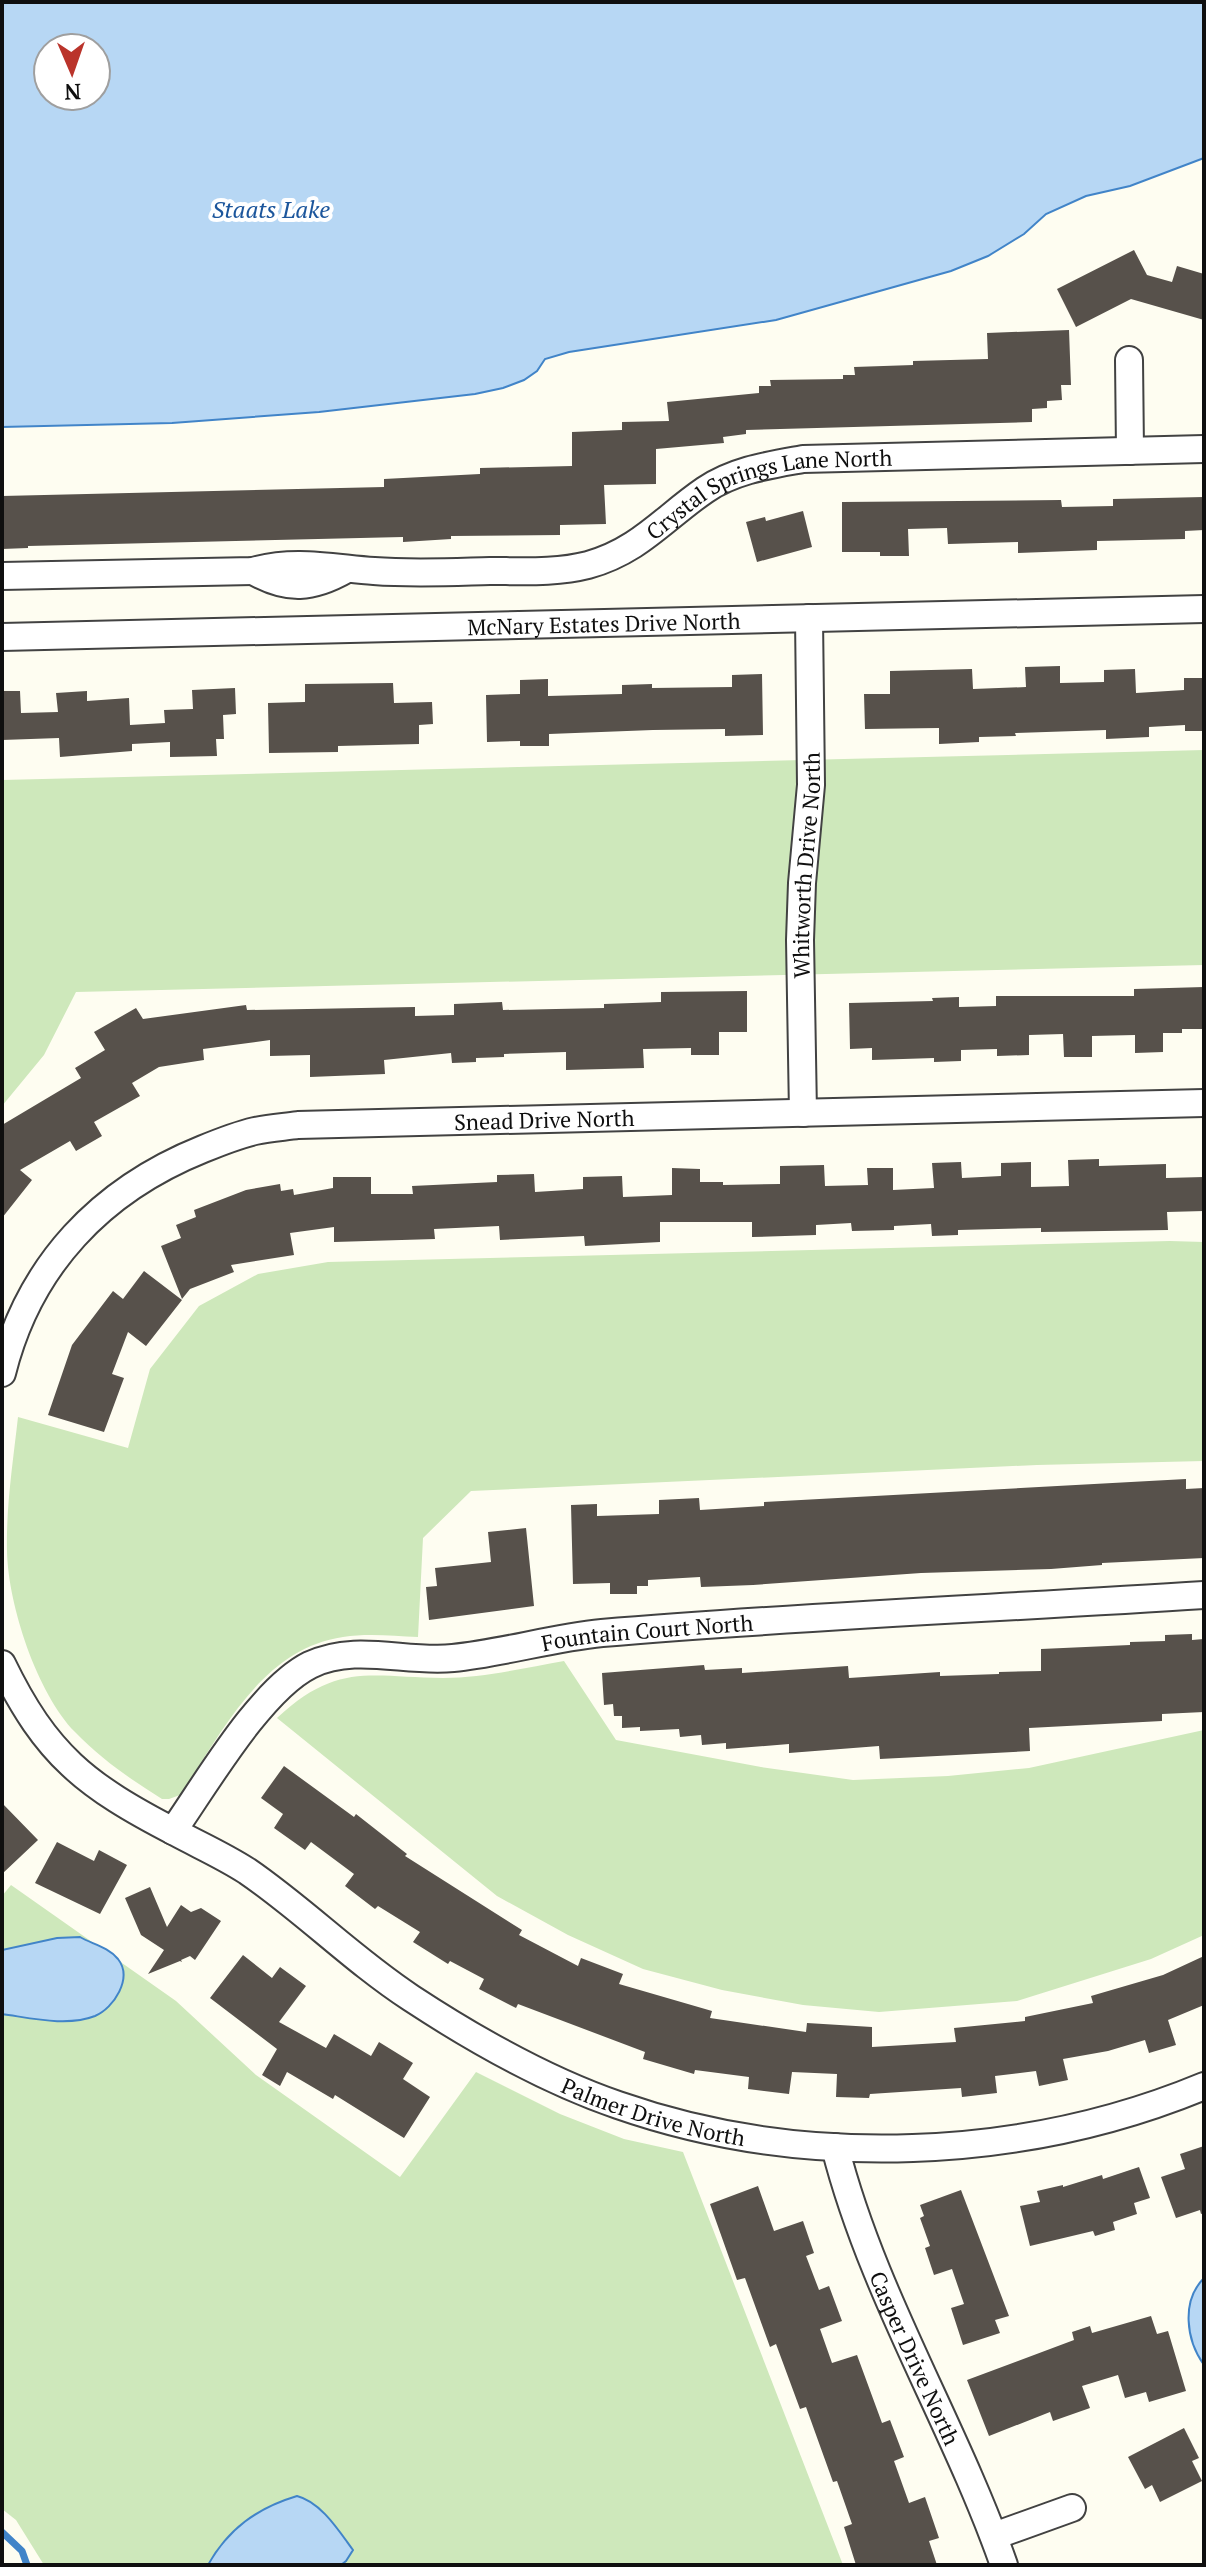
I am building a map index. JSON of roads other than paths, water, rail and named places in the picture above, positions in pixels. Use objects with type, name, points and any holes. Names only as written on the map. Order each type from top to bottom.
[{"type":"street","points":[[1129,360],[1130,451]]},
{"type":"street","name":"Crystal Springs Lane North","points":[[2,576],[253,571],[270,566],[313,564],[397,573],[505,571],[586,565],[620,553],[646,538],[706,489],[765,465],[803,459],[1204,449]]},
{"type":"street","name":"McNary Estates Drive North","points":[[2,637],[1204,609]]},
{"type":"street","name":"Whitworth Drive North","points":[[803,1113],[800,940],[811,785],[809,618]]},
{"type":"street","name":"Snead Drive North","points":[[2,1373],[22,1315],[40,1279],[67,1240],[104,1206],[165,1164],[254,1131],[298,1125],[1204,1103]]},
{"type":"street","name":"Fountain Court North","points":[[173,1831],[264,1702],[310,1665],[339,1656],[368,1653],[450,1658],[601,1633],[1204,1595]]},
{"type":"street","points":[[2,1664],[37,1728],[64,1760],[105,1793],[173,1831]]},
{"type":"street","name":"Palmer Drive North","points":[[173,1831],[245,1870],[288,1900],[352,1955],[409,1997],[482,2041],[552,2078],[618,2105],[689,2126],[767,2141],[835,2147],[927,2147],[1027,2136],[1099,2121],[1171,2100],[1204,2086]]},
{"type":"street","name":"Casper Drive North","points":[[835,2147],[846,2191],[914,2360],[939,2409],[1004,2565]]},
{"type":"street","points":[[994,2536],[1072,2508]]},
{"type":"water","name":"Staats Lake","points":[[2,2],[1204,2],[1204,158],[1130,186],[1086,196],[1046,214],[1024,234],[988,256],[951,271],[776,320],[569,352],[545,359],[537,371],[524,380],[475,394],[319,412],[172,423],[2,427]]},
{"type":"water","points":[[80,1937],[110,1951],[122,1967],[119,1992],[109,2006],[95,2016],[73,2021],[2,2014],[2,1950],[57,1938]]},
{"type":"water","points":[[1204,2278],[1204,2365],[1190,2333],[1189,2309]]},
{"type":"water","points":[[297,2496],[322,2511],[353,2550],[341,2565],[208,2565],[225,2541],[245,2522],[269,2507]]},
{"type":"waterway","points":[[2,2532],[22,2551],[27,2565]]}]
